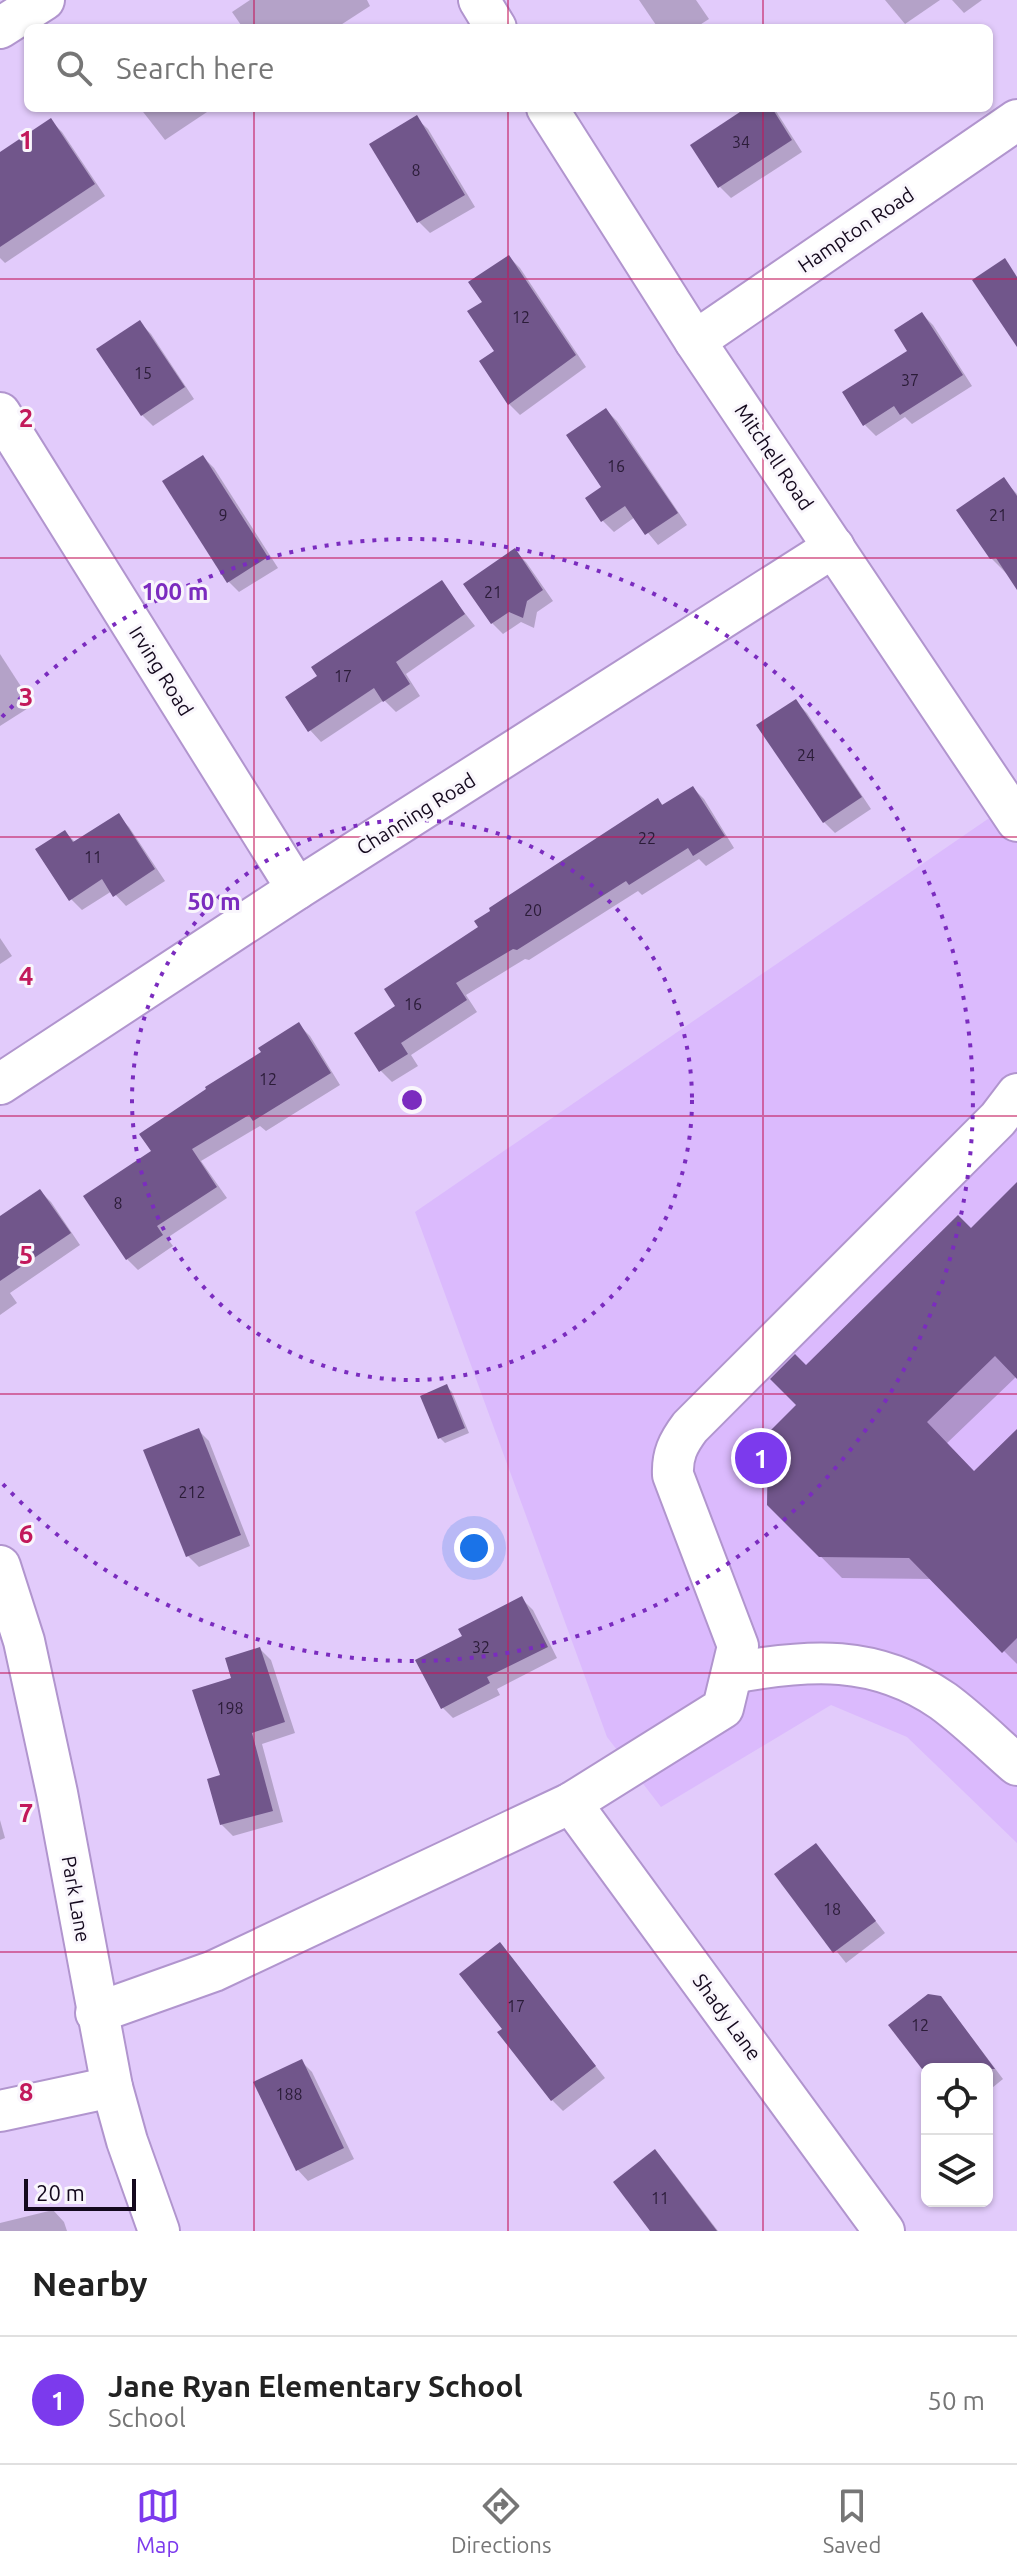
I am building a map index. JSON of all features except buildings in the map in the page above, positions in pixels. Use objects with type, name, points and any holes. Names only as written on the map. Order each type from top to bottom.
[{"type":"street","points":[[0,28],[44,0]]},
{"type":"street","points":[[479,0],[494,24]]},
{"type":"street","name":"Mitchell Road","points":[[550,112],[695,341],[1012,812]]},
{"type":"street","name":"Hampton Road","points":[[695,341],[1017,120]]},
{"type":"street","name":"Irving Road","points":[[0,413],[297,889]]},
{"type":"street","name":"Channing Road","points":[[0,1084],[297,889],[834,547]]},
{"type":"street","points":[[96,2013],[214,1971],[571,1803],[723,1708],[738,1646],[673,1475],[672,1458],[679,1441],[998,1119],[1017,1094]]},
{"type":"street","name":"Park Lane","points":[[0,1566],[28,1656],[112,2087],[127,2141],[159,2231]]},
{"type":"street","points":[[732,1673],[786,1663],[831,1662],[883,1672],[920,1687],[944,1702],[1017,1765]]},
{"type":"street","name":"Shady Lane","points":[[571,1803],[884,2231]]},
{"type":"street","points":[[0,2111],[112,2087]]},
{"type":"shaded area","points":[[1017,799],[1017,1843],[907,1737],[831,1705],[661,1807],[607,1737],[415,1212]]},
{"type":"place","name":"Jane Ryan Elementary School","points":[[761,1458]]}]
